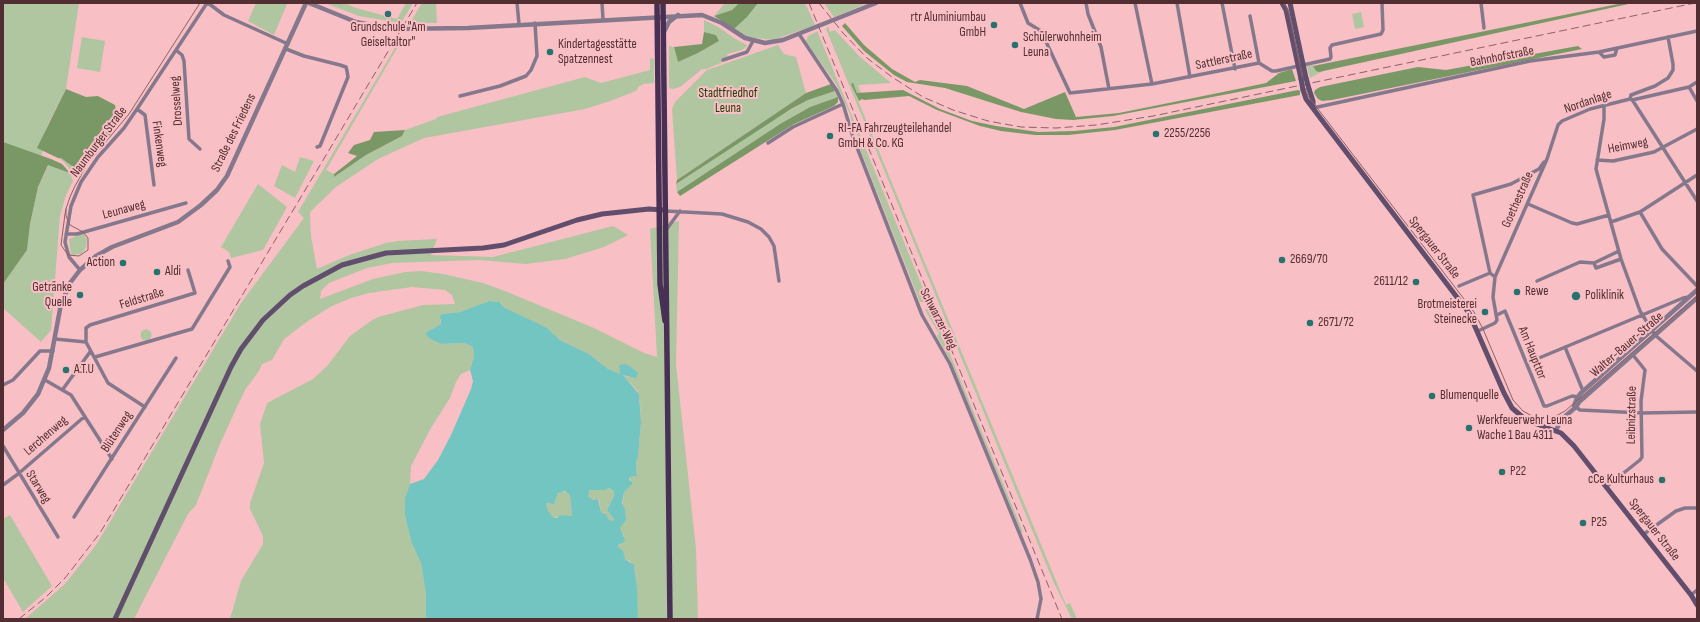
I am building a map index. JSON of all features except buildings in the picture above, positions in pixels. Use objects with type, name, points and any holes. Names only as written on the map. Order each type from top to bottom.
[{"type":"main road","points":[[657,3],[660,284],[668,347]]},
{"type":"main road","points":[[663,3],[670,619]]},
{"type":"main road","points":[[1283,3],[1301,66]]},
{"type":"main road","points":[[1290,3],[1301,66]]},
{"type":"main road","name":"Spergauer Straße","points":[[1301,66],[1306,90],[1306,99],[1451,287],[1469,313],[1504,393],[1518,414],[1526,420],[1556,430],[1574,446],[1644,534],[1697,605]]},
{"type":"main road","points":[[115,619],[231,367],[241,349],[263,320],[290,295],[303,286],[342,265],[380,255],[504,245],[577,220],[602,214],[659,210],[666,211]]},
{"type":"main road","points":[[1691,595],[1697,600]]},
{"type":"street","points":[[207,3],[224,15],[304,56],[346,67],[348,77],[320,146],[317,147]]},
{"type":"street","name":"Naumburger Straße","points":[[80,270],[68,255],[65,242],[71,206],[86,175],[137,109],[207,3]]},
{"type":"street","points":[[308,3],[346,18],[392,29],[468,28],[602,19],[702,15],[722,23],[739,35],[753,41],[765,42],[783,40],[876,3]]},
{"type":"street","name":"Straße des Friedens","points":[[80,270],[96,256],[112,247],[178,222],[196,210],[217,190],[233,165],[308,3]]},
{"type":"street","points":[[517,3],[519,24]]},
{"type":"street","points":[[602,3],[602,19]]},
{"type":"street","name":"Sattlerstraße","points":[[1020,3],[1028,23],[1041,31],[1070,93],[1152,84],[1190,78],[1235,69],[1259,62],[1272,71],[1330,59],[1330,48],[1332,45],[1381,34],[1383,30],[1382,3]]},
{"type":"street","points":[[1086,3],[1088,14],[1101,47],[1109,89]]},
{"type":"street","points":[[1135,3],[1152,84]]},
{"type":"street","points":[[1177,3],[1190,78]]},
{"type":"street","points":[[1222,3],[1235,69]]},
{"type":"street","points":[[1481,3],[1484,28]]},
{"type":"street","points":[[664,34],[669,22],[680,15]]},
{"type":"street","points":[[1250,16],[1259,62]]},
{"type":"street","points":[[460,96],[518,81],[526,76],[531,70],[537,56],[535,23]]},
{"type":"street","name":"Bahnhofstraße","points":[[1313,108],[1523,63],[1582,53],[1600,52],[1697,31]]},
{"type":"street","name":"Schwarzer Weg","points":[[799,34],[837,91],[843,104],[853,137],[922,315],[950,364],[1030,560],[1041,595],[1041,606],[1037,619]]},
{"type":"street","name":"Nordanlage","points":[[1632,100],[1631,95],[1662,82],[1671,75],[1673,64],[1668,38]]},
{"type":"street","points":[[723,60],[747,52],[753,41]]},
{"type":"street","name":"Drosselweg","points":[[176,50],[182,55],[184,61],[189,139],[200,149]]},
{"type":"street","name":"Nordanlage","points":[[1556,129],[1562,121],[1581,113],[1604,106],[1689,87],[1697,83]]},
{"type":"street","points":[[1689,87],[1697,101]]},
{"type":"street","points":[[1632,100],[1697,201]]},
{"type":"street","points":[[768,143],[793,128],[843,104]]},
{"type":"street","points":[[1604,106],[1604,119],[1597,160],[1597,175],[1619,251],[1642,316],[1651,331],[1697,371]]},
{"type":"street","name":"Finkenweg","points":[[137,109],[145,115],[154,185]]},
{"type":"street","name":"Heimweg","points":[[1597,160],[1612,161],[1645,155],[1663,148],[1697,128]]},
{"type":"street","name":"Goethestraße","points":[[1495,277],[1547,159],[1556,129]]},
{"type":"street","points":[[1478,331],[1495,323],[1497,320],[1497,315],[1493,297],[1495,277],[1490,272],[1473,194],[1505,186],[1525,177],[1539,169],[1547,159]]},
{"type":"street","points":[[1611,222],[1640,212],[1697,175]]},
{"type":"street","name":"Leunaweg","points":[[66,234],[77,234],[186,203]]},
{"type":"street","points":[[1528,204],[1577,224],[1609,215]]},
{"type":"street","points":[[666,211],[722,214],[748,222],[761,229],[769,237],[774,246],[779,280]]},
{"type":"street","points":[[666,231],[672,220],[680,212]]},
{"type":"street","points":[[1640,212],[1662,249],[1697,286]]},
{"type":"street","points":[[1537,281],[1580,262],[1594,263],[1619,251]]},
{"type":"street","points":[[1594,263],[1596,268],[1622,259]]},
{"type":"street","points":[[94,357],[192,329],[230,267],[228,261]]},
{"type":"street","points":[[3,430],[23,413],[38,394],[45,380],[53,351],[59,313],[65,293],[80,270]]},
{"type":"street","name":"Feldstraße","points":[[86,342],[86,328],[90,325],[195,293],[188,270]]},
{"type":"street","points":[[1459,286],[1490,272]]},
{"type":"street","name":"Walter-Bauer-Straße","points":[[1548,406],[1575,396],[1583,391],[1697,290]]},
{"type":"street","points":[[1539,358],[1682,298],[1689,297]]},
{"type":"street","name":"Walter-Bauer-Straße","points":[[1556,430],[1562,419],[1579,402],[1697,298]]},
{"type":"street","name":"Am Haupttor","points":[[1497,315],[1505,311],[1540,398],[1544,406],[1548,406]]},
{"type":"street","points":[[55,339],[86,342],[90,352],[108,383],[145,408]]},
{"type":"street","points":[[1565,347],[1583,391]]},
{"type":"street","points":[[3,385],[12,380],[40,351],[53,351]]},
{"type":"street","points":[[63,389],[90,352]]},
{"type":"street","name":"Leibnizstraße","points":[[1606,487],[1641,458],[1642,387],[1645,370],[1633,355]]},
{"type":"street","name":"Blütenweg","points":[[74,517],[176,358]]},
{"type":"street","points":[[45,380],[71,395],[112,459]]},
{"type":"street","name":"Walter-Bauer-Straße","points":[[1574,408],[1575,396]]},
{"type":"street","points":[[1574,408],[1580,410],[1642,413],[1697,412]]},
{"type":"street","name":"Lerchenweg","points":[[3,485],[18,474],[84,417]]},
{"type":"street","name":"Starweg","points":[[3,446],[18,474],[58,537]]},
{"type":"street","points":[[1644,534],[1676,510],[1697,508]]},
{"type":"street","points":[[1691,595],[1697,590]]},
{"type":"green space","points":[[3,3],[79,3],[66,89],[46,129],[44,147],[40,160],[3,143]]},
{"type":"green space","points":[[256,3],[287,4],[274,35],[248,21]]},
{"type":"green space","points":[[325,3],[344,3],[356,8],[397,19],[406,3],[413,3],[401,23],[359,16]]},
{"type":"green space","points":[[422,3],[436,3],[437,23],[410,23]]},
{"type":"green space","points":[[725,3],[739,3],[732,10],[714,16]]},
{"type":"green space","points":[[739,3],[758,3],[747,17],[734,29],[714,16],[732,10]]},
{"type":"green space","points":[[758,3],[805,3],[815,25],[773,40],[748,37],[734,29],[747,17]]},
{"type":"green space","points":[[824,3],[862,3],[863,5],[834,17]]},
{"type":"green space","points":[[1623,3],[1633,3],[1319,72],[1316,71],[1313,66]]},
{"type":"green space","points":[[1361,12],[1364,27],[1355,29],[1352,14]]},
{"type":"green space","points":[[704,20],[720,28],[747,46],[742,50],[727,54],[728,57],[722,59],[723,62],[706,69],[702,69],[680,87],[673,89],[669,88],[669,46],[674,47],[678,62],[719,41],[716,35],[704,32]]},
{"type":"green space","points":[[845,23],[864,45],[892,69],[915,82],[920,80],[967,86],[1024,109],[1065,92],[1076,117],[1119,113],[1266,83],[1279,73],[1292,69],[1296,81],[1113,116],[1073,120],[1056,119],[1021,112],[945,88],[907,82],[894,75],[864,51],[842,26]]},
{"type":"green space","points":[[828,26],[830,32],[835,30],[859,56],[891,83],[858,85],[861,93],[857,93],[853,84],[857,98],[1066,605],[1070,603],[1077,619],[1072,619],[1053,581],[826,29]]},
{"type":"green space","points":[[818,31],[1023,532],[1021,533],[951,362],[937,336],[939,334],[925,310],[929,308],[926,302],[920,302],[857,141],[858,136],[853,129],[850,114],[836,84],[806,41],[808,36]]},
{"type":"green space","points":[[704,32],[716,35],[719,41],[678,62],[674,47],[702,44]]},
{"type":"green space","points":[[402,36],[403,38],[326,170],[334,174],[334,177],[366,155],[402,136],[405,130],[436,119],[437,117],[585,77],[601,83],[650,70],[650,58],[654,59],[654,83],[639,86],[636,91],[610,101],[585,109],[424,138],[378,159],[336,187],[310,212],[311,236],[317,269],[349,255],[386,243],[398,241],[437,239],[431,255],[493,257],[613,226],[628,235],[604,247],[565,259],[526,264],[479,260],[392,263],[367,268],[329,283],[321,291],[320,299],[373,279],[405,272],[421,271],[443,274],[483,283],[505,291],[594,328],[644,353],[657,357],[650,229],[679,221],[676,364],[696,549],[698,619],[638,619],[635,570],[630,561],[625,559],[618,547],[624,537],[620,528],[624,492],[630,482],[630,477],[636,476],[637,472],[636,462],[638,457],[641,422],[640,402],[638,391],[623,375],[629,377],[634,370],[631,367],[619,368],[621,373],[619,374],[608,369],[589,354],[560,340],[549,330],[494,301],[460,312],[442,314],[440,319],[441,324],[425,333],[441,344],[464,343],[469,345],[473,347],[474,357],[470,370],[461,374],[456,382],[450,398],[431,428],[411,466],[410,484],[405,498],[405,516],[411,538],[420,557],[426,594],[426,616],[429,619],[230,619],[241,581],[263,544],[263,536],[250,509],[250,503],[264,463],[260,424],[267,403],[313,379],[328,365],[350,336],[378,317],[423,305],[455,304],[452,295],[445,290],[412,287],[369,293],[351,298],[330,307],[284,339],[272,360],[262,364],[259,371],[245,390],[236,409],[220,444],[196,505],[188,514],[134,619],[25,619],[65,584],[96,545],[241,303],[304,218],[298,212]]},
{"type":"green space","points":[[82,37],[105,41],[100,72],[77,68]]},
{"type":"green space","name":"Stadtfriedhof Leuna","points":[[778,45],[784,54],[796,57],[806,93],[677,180],[672,109],[675,102],[707,70]]},
{"type":"green space","points":[[1578,46],[1582,49],[1332,100],[1322,101],[1318,99],[1314,93],[1315,90],[1320,87],[1418,67],[1446,70]]},
{"type":"green space","points":[[1313,65],[1316,71],[1325,70],[1310,78],[1307,66]]},
{"type":"green space","points":[[853,83],[857,93],[903,90],[940,109],[972,121],[1038,132],[1074,131],[1114,127],[1298,90],[1300,91],[1300,95],[1115,130],[1068,135],[1035,135],[1001,131],[980,126],[937,110],[909,96],[862,99],[859,101],[851,84]]},
{"type":"green space","points":[[831,84],[835,91],[808,100],[791,109],[676,184],[677,180],[806,93]]},
{"type":"green space","points":[[66,89],[86,97],[98,96],[115,105],[117,117],[116,127],[80,172],[61,158],[37,148]]},
{"type":"green space","points":[[835,91],[838,97],[810,107],[780,124],[677,192],[676,184],[776,118],[808,100]]},
{"type":"green space","points":[[838,97],[838,102],[834,106],[794,124],[680,196],[677,192],[780,124],[810,107]]},
{"type":"green space","points":[[405,130],[402,136],[366,155],[334,177],[334,174],[357,156],[348,153],[354,145],[370,140],[374,132]]},
{"type":"green space","points":[[3,142],[62,164],[70,173],[48,165],[38,187],[30,224],[27,250],[3,284]]},
{"type":"green space","points":[[300,157],[314,161],[295,198],[274,186],[282,165],[295,172]]},
{"type":"green space","points":[[58,158],[61,158],[80,172],[77,178],[63,161]]},
{"type":"green space","points":[[49,164],[70,173],[73,181],[66,195],[60,216],[51,330],[41,342],[3,308],[3,284],[27,250],[30,224],[38,187]]},
{"type":"green space","points":[[258,184],[287,207],[263,250],[231,258],[229,252],[221,247]]},
{"type":"green space","points":[[83,233],[87,239],[86,248],[81,254],[71,255],[69,239]]},
{"type":"green space","points":[[144,330],[148,330],[150,331],[150,339],[144,340],[141,337],[141,333]]},
{"type":"green space","points":[[609,488],[614,491],[614,496],[607,510],[614,519],[613,521],[609,520],[605,513],[601,512],[599,499],[593,500],[588,496],[590,490],[605,490]]},
{"type":"green space","points":[[560,492],[567,492],[570,495],[571,517],[562,515],[554,518],[548,511],[546,504],[555,502],[557,495]]},
{"type":"green space","points":[[10,515],[52,586],[23,612],[3,578],[3,519]]},
{"type":"water","points":[[490,301],[499,302],[505,308],[547,328],[560,340],[589,354],[608,369],[620,374],[619,365],[625,364],[638,373],[636,378],[623,375],[639,394],[641,422],[638,457],[636,462],[637,476],[630,477],[629,480],[633,483],[624,492],[622,503],[625,510],[626,520],[620,528],[625,540],[623,543],[619,544],[618,547],[623,551],[625,559],[634,565],[637,588],[638,619],[429,619],[426,617],[426,594],[421,563],[412,543],[405,516],[405,498],[410,484],[424,479],[438,460],[451,435],[471,389],[473,381],[470,370],[474,357],[473,347],[464,343],[441,344],[429,338],[425,333],[441,324],[440,316],[442,314],[460,312]],"holes":[[[609,488],[614,491],[614,496],[607,510],[614,519],[613,521],[609,520],[606,514],[601,512],[598,499],[593,500],[588,496],[590,490],[605,490]],[[565,491],[570,495],[572,516],[560,515],[557,518],[554,518],[548,511],[546,504],[554,504],[558,493]]]},
{"type":"tram line","points":[[66,209],[66,216],[70,225],[83,232],[88,238],[88,250],[79,256],[68,255],[61,245],[66,209],[75,186],[88,163],[129,114],[200,3]]},
{"type":"tram line","points":[[1284,3],[1289,13],[1304,86],[1308,96],[1474,312],[1483,329],[1513,400],[1523,411],[1534,417],[1542,418],[1554,417],[1565,411],[1697,296]]},
{"type":"railway","points":[[19,619],[46,597],[65,578],[100,533],[417,3]]},
{"type":"railway","points":[[809,3],[1062,619]]},
{"type":"railway","points":[[819,3],[843,33],[867,58],[892,77],[923,97],[953,110],[988,121],[1021,127],[1056,128],[1096,125],[1153,116],[1695,3]]},
{"type":"place","name":"Grundschule \"Am Geiseltaltor\"","points":[[388,14]]},
{"type":"place","name":"rtr Aluminiumbau GmbH","points":[[994,25]]},
{"type":"place","name":"Schülerwohnheim Leuna","points":[[1015,45]]},
{"type":"place","name":"Kindertagesstätte Spatzennest","points":[[550,52]]},
{"type":"place","name":"2255/2256","points":[[1156,134]]},
{"type":"place","name":"RI-FA Fahrzeugteilehandel GmbH & Co. KG","points":[[830,136]]},
{"type":"place","name":"2669/70","points":[[1282,260]]},
{"type":"place","name":"Action","points":[[123,263]]},
{"type":"place","name":"Aldi","points":[[157,272]]},
{"type":"place","name":"2611/12","points":[[1416,282]]},
{"type":"place","name":"Rewe","points":[[1517,292]]},
{"type":"place","name":"Getränke Quelle","points":[[80,295]]},
{"type":"place","name":"Poliklinik","points":[[1576,296]]},
{"type":"place","name":"Brotmeisterei Steinecke","points":[[1485,312]]},
{"type":"place","name":"2671/72","points":[[1310,323]]},
{"type":"place","name":"A.T.U","points":[[66,370]]},
{"type":"place","name":"Blumenquelle","points":[[1432,396]]},
{"type":"place","name":"Werkfeuerwehr Leuna Wache 1 Bau 4311","points":[[1469,428]]},
{"type":"place","name":"P22","points":[[1502,472]]},
{"type":"place","name":"cCe Kulturhaus","points":[[1662,480]]},
{"type":"place","name":"P25","points":[[1583,523]]}]
